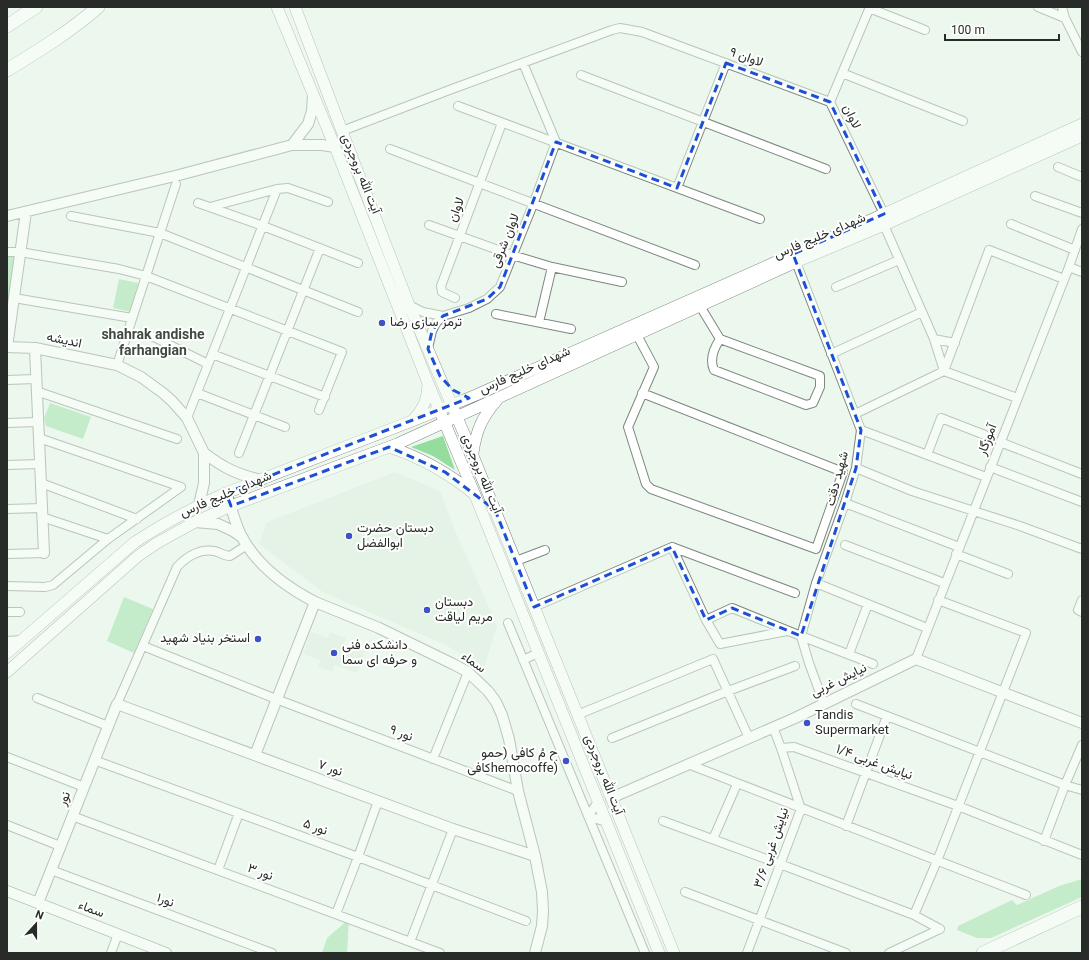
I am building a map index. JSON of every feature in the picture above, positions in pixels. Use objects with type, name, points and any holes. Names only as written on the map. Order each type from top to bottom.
[{"type":"main road","points":[[7,26],[36,7]]},
{"type":"main road","name":"آیت الله بروجردی","points":[[277,7],[335,147],[428,383],[475,495],[659,953]]},
{"type":"main road","name":"آیت الله بروجردی","points":[[295,7],[409,305],[467,439],[674,953]]},
{"type":"main road","points":[[7,70],[98,8]]},
{"type":"main road","name":"شهدای خلیج فارس","points":[[1028,155],[1082,124]]},
{"type":"main road","name":"شهدای خلیج فارس","points":[[7,653],[72,595],[135,542],[199,505],[476,395],[722,291],[1011,162],[1082,136]]},
{"type":"main road","name":"شهدای خلیج فارس","points":[[7,672],[138,556],[157,543],[195,522],[231,506],[389,447],[700,306],[722,291],[796,262],[884,220]]},
{"type":"main road","points":[[440,376],[453,390],[459,393],[476,395]]},
{"type":"main road","points":[[412,421],[423,407],[426,400],[428,383]]},
{"type":"main road","points":[[473,455],[475,437],[482,420],[499,398]]},
{"type":"main road","points":[[454,445],[459,440],[467,439]]},
{"type":"main road","points":[[389,447],[421,460],[444,472],[475,495]]},
{"type":"main road","points":[[983,953],[1082,907]]},
{"type":"street","points":[[1038,7],[1065,18]]},
{"type":"street","points":[[1062,7],[1065,18],[1082,52]]},
{"type":"street","points":[[870,8],[925,30]]},
{"type":"street","name":"لاوان","points":[[870,8],[830,102],[884,220],[899,260],[934,340],[944,371]]},
{"type":"street","name":"لاوان ۹","points":[[342,131],[523,62],[620,28],[642,32],[830,102]]},
{"type":"street","points":[[523,62],[556,142]]},
{"type":"street","points":[[677,188],[726,63]]},
{"type":"street","points":[[842,73],[963,121]]},
{"type":"street","points":[[581,75],[826,169]]},
{"type":"street","points":[[292,145],[308,124],[312,111],[313,95]]},
{"type":"street","points":[[458,106],[760,219]]},
{"type":"street","name":"لاوان","points":[[455,298],[442,292],[441,286],[502,123]]},
{"type":"street","name":"لاوان شرقی","points":[[443,316],[469,308],[487,300],[500,287],[556,142]]},
{"type":"street","points":[[7,216],[179,175],[292,145],[322,145],[335,147]]},
{"type":"street","points":[[390,149],[534,202],[695,265]]},
{"type":"street","points":[[1058,167],[1082,177]]},
{"type":"street","points":[[117,365],[176,184]]},
{"type":"street","points":[[210,207],[277,189],[288,188],[328,202]]},
{"type":"street","points":[[187,418],[277,189]]},
{"type":"street","points":[[1035,196],[1082,213]]},
{"type":"street","points":[[198,203],[263,226],[358,263]]},
{"type":"street","points":[[26,212],[7,347],[34,348]]},
{"type":"street","points":[[71,216],[160,233],[358,312]]},
{"type":"street","points":[[1011,224],[1075,250]]},
{"type":"street","points":[[430,225],[512,255],[552,267],[622,282]]},
{"type":"street","name":"آموزگار","points":[[916,658],[944,583],[1069,267],[1082,230]]},
{"type":"street","points":[[239,453],[320,248]]},
{"type":"street","points":[[855,414],[944,371],[989,250],[1064,279]]},
{"type":"street","points":[[7,252],[20,252],[119,269],[146,276],[342,352],[319,410]]},
{"type":"street","points":[[836,287],[899,260]]},
{"type":"street","name":"شهید دقت","points":[[796,262],[860,430],[856,468],[816,583],[801,636]]},
{"type":"street","points":[[539,322],[552,267]]},
{"type":"street","points":[[1069,267],[1082,272]]},
{"type":"street","points":[[14,298],[132,318]]},
{"type":"street","points":[[409,305],[423,312],[443,316]]},
{"type":"street","points":[[700,306],[720,339],[820,376],[820,387],[814,403],[806,405],[714,370],[711,365],[712,357],[720,339]]},
{"type":"street","points":[[831,354],[922,312]]},
{"type":"street","points":[[496,314],[571,329]]},
{"type":"street","points":[[428,348],[432,331],[436,323],[443,316]]},
{"type":"street","points":[[148,334],[208,364]]},
{"type":"street","points":[[637,335],[654,366],[642,393],[628,427],[646,484],[651,489],[816,550],[843,472],[642,393]]},
{"type":"street","points":[[934,340],[954,343]]},
{"type":"street","name":"اندیشه","points":[[44,553],[34,348],[117,365],[150,383],[172,401],[187,418],[204,453],[204,483],[199,505]]},
{"type":"street","points":[[212,354],[325,397]]},
{"type":"street","points":[[944,371],[1017,398]]},
{"type":"street","points":[[7,380],[36,379]]},
{"type":"street","points":[[36,391],[177,439]]},
{"type":"street","points":[[197,393],[285,426]]},
{"type":"street","points":[[927,455],[941,418],[985,435]]},
{"type":"street","points":[[7,423],[38,422]]},
{"type":"street","points":[[860,430],[986,477]]},
{"type":"street","points":[[7,586],[45,587],[53,585],[108,539],[181,487],[39,438]]},
{"type":"street","points":[[1000,442],[1082,474]]},
{"type":"street","name":"اندیشه","points":[[204,453],[222,467],[241,475],[261,480]]},
{"type":"street","points":[[7,465],[40,464]]},
{"type":"street","points":[[990,467],[1082,502]]},
{"type":"street","points":[[856,468],[912,491],[1020,526],[1082,549]]},
{"type":"street","points":[[40,483],[137,519]]},
{"type":"street","name":"سماء","points":[[226,493],[236,523],[245,542],[262,564],[276,578],[302,596],[314,602],[379,628],[468,672],[488,691],[502,715],[509,739],[518,791],[535,856],[542,892],[544,911],[535,953]]},
{"type":"street","points":[[845,503],[1008,574]]},
{"type":"street","points":[[7,510],[42,512],[108,539]]},
{"type":"street","points":[[117,704],[177,567],[193,554],[211,550],[230,556],[245,542],[232,531],[218,524],[195,522]]},
{"type":"street","points":[[845,545],[944,583]]},
{"type":"street","points":[[672,547],[706,620],[720,644],[787,631]]},
{"type":"street","points":[[534,607],[672,547],[795,593]]},
{"type":"street","points":[[516,561],[545,550]]},
{"type":"street","points":[[7,554],[44,553]]},
{"type":"street","points":[[816,583],[927,628]]},
{"type":"street","points":[[914,915],[937,861],[1026,633],[938,600]]},
{"type":"street","points":[[1082,600],[1078,610],[1082,612]]},
{"type":"street","points":[[255,755],[314,602]]},
{"type":"street","points":[[849,654],[868,604]]},
{"type":"street","points":[[706,620],[732,608],[873,664]]},
{"type":"street","points":[[7,612],[20,612]]},
{"type":"street","points":[[508,624],[646,953]]},
{"type":"street","points":[[801,636],[824,704]]},
{"type":"street","points":[[7,641],[22,640]]},
{"type":"street","name":"نور ۹","points":[[143,646],[276,699],[518,791]]},
{"type":"street","points":[[523,660],[538,653]]},
{"type":"street","points":[[916,658],[1082,723]]},
{"type":"street","name":"نیایش غربی","points":[[611,798],[824,704],[916,658]]},
{"type":"street","points":[[577,715],[712,659],[749,738]]},
{"type":"street","points":[[612,738],[728,691],[796,666]]},
{"type":"street","points":[[433,759],[468,672]]},
{"type":"street","points":[[37,698],[108,726]]},
{"type":"street","name":"نور","points":[[38,903],[117,704]]},
{"type":"street","name":"نور ۷","points":[[117,704],[453,829],[535,856]]},
{"type":"street","points":[[856,704],[1082,790]]},
{"type":"street","points":[[846,826],[887,716]]},
{"type":"street","name":"نیایش غربی ۳/۶","points":[[747,953],[801,809],[782,748],[772,727]]},
{"type":"street","points":[[1044,840],[1065,784],[1082,745]]},
{"type":"street","name":"نیایش غربی ۱/۴","points":[[782,748],[794,746],[958,806],[1082,855]]},
{"type":"street","points":[[7,757],[84,787]]},
{"type":"street","name":"نور ۵","points":[[94,760],[358,857],[526,921]]},
{"type":"street","points":[[688,764],[1026,895]]},
{"type":"street","points":[[713,839],[737,784]]},
{"type":"street","points":[[336,914],[378,801]]},
{"type":"street","points":[[588,816],[598,802]]},
{"type":"street","points":[[218,870],[239,813]]},
{"type":"street","name":"نور ۳","points":[[72,816],[440,953]]},
{"type":"street","points":[[588,816],[606,822]]},
{"type":"street","points":[[663,821],[914,915],[940,929],[889,953]]},
{"type":"street","points":[[7,825],[60,846]]},
{"type":"street","points":[[410,942],[453,829]]},
{"type":"street","name":"نور۱","points":[[51,870],[272,953]]},
{"type":"street","name":"سماء","points":[[7,891],[166,953]]},
{"type":"street","points":[[685,892],[846,953]]},
{"type":"street","points":[[638,935],[646,920]]},
{"type":"street","points":[[111,953],[118,934]]},
{"type":"highlighted area","points":[[726,63],[830,102],[884,214],[793,254],[861,430],[856,468],[801,636],[732,608],[706,620],[672,547],[534,607],[495,510],[445,472],[389,447],[231,506],[226,493],[469,398],[453,390],[440,376],[428,349],[432,331],[443,316],[487,299],[500,287],[556,142],[677,188]]},
{"type":"shaded area","points":[[395,472],[440,491],[454,528],[497,626],[484,668],[446,645],[324,593],[259,544],[267,522]]},
{"type":"shaded area","name":"دانشکده فنی و حرفه ای سما","points":[[311,632],[328,638],[330,632],[346,638],[344,644],[365,652],[357,673],[335,665],[333,672],[318,667],[321,660],[303,654]]},
{"type":"green space","points":[[18,255],[7,319],[7,257]]},
{"type":"green space","points":[[119,279],[138,283],[131,312],[113,308]]},
{"type":"green space","points":[[50,403],[91,417],[83,439],[46,426],[44,418]]},
{"type":"green space","points":[[443,436],[455,470],[433,456],[411,447]]},
{"type":"green space","points":[[124,597],[153,609],[134,653],[107,641]]},
{"type":"green space","points":[[1082,879],[1082,897],[991,938],[977,938],[957,930],[958,926],[1012,900],[1017,905],[1059,886]]},
{"type":"green space","points":[[349,919],[347,953],[322,953],[327,938]]},
{"type":"place","name":"ترمز سازی رضا","points":[[382,323]]},
{"type":"place","name":"دبستان حضرت ابوالفضل","points":[[349,536]]},
{"type":"place","name":"دبستان مریم لیاقت","points":[[427,610]]},
{"type":"place","name":"استخر بنیاد شهید","points":[[258,639]]},
{"type":"place","name":"دانشکده فنی و حرفه ای سما","points":[[334,653]]},
{"type":"place","name":"Tandis Supermarket","points":[[807,723]]},
{"type":"place","name":"حِ مُ کافی (حمو کافیhemocoffe)","points":[[566,761]]},
{"type":"district","name":"shahrak andishe farhangian","points":[[153,344]]}]
